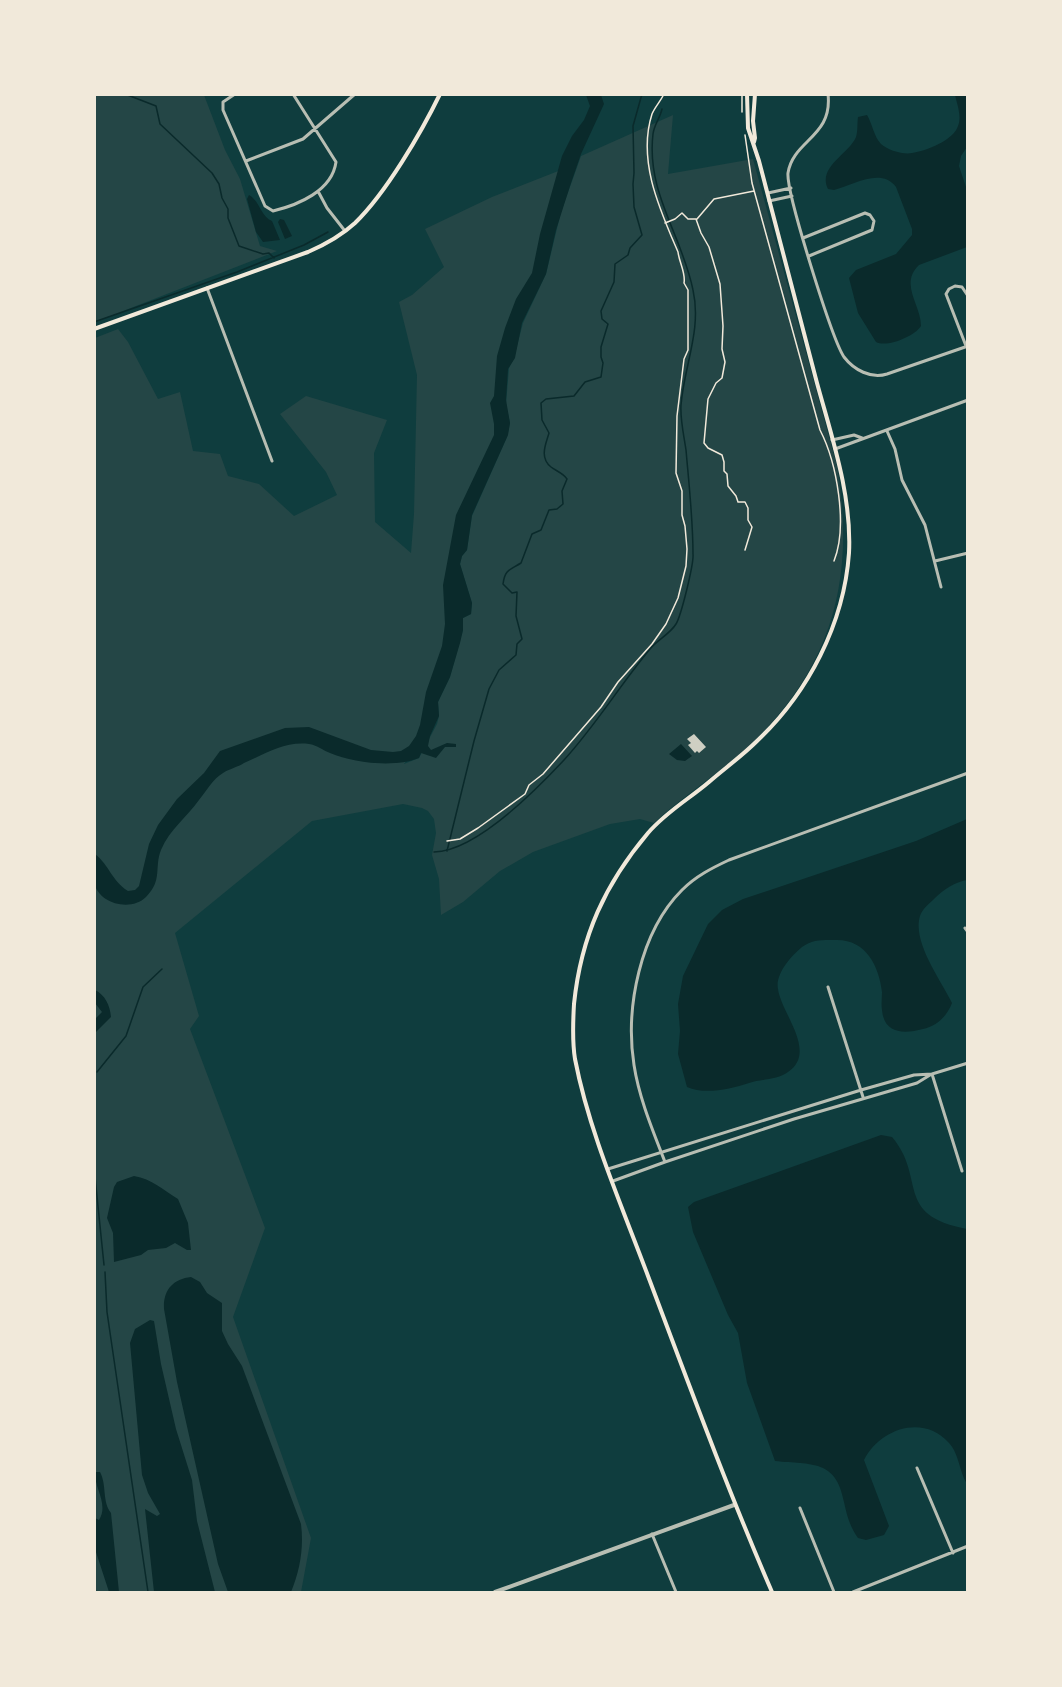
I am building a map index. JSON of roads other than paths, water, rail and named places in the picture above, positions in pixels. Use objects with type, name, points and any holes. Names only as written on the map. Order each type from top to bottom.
[{"type":"main road","points":[[94,329],[314,250],[345,231],[355,223],[374,200],[402,160],[440,94]]},
{"type":"main road","points":[[747,94],[746,119],[768,193],[835,449],[848,512],[849,552],[843,592],[834,623],[821,654],[787,708],[757,742],[671,811],[650,831],[616,876],[591,923],[584,948],[574,1006],[575,1057],[608,1169],[734,1505],[772,1593]]},
{"type":"main road","points":[[754,94],[753,121],[756,138],[754,142]]},
{"type":"street","points":[[236,94],[223,102],[223,110],[265,206],[273,212],[318,192],[335,171],[336,162],[293,94]]},
{"type":"street","points":[[246,161],[303,139],[355,94]]},
{"type":"street","points":[[828,94],[828,115],[820,129],[797,155],[788,175],[803,238],[834,338],[844,356],[859,370],[871,376],[883,375],[967,346],[946,294],[955,286],[962,287],[968,296]]},
{"type":"street","points":[[768,193],[790,189]]},
{"type":"street","points":[[318,192],[345,231]]},
{"type":"street","points":[[769,201],[792,196]]},
{"type":"street","points":[[803,238],[865,213],[870,215],[874,221],[873,230],[809,256]]},
{"type":"street","points":[[207,288],[272,461]]},
{"type":"street","points":[[835,449],[968,400]]},
{"type":"street","points":[[887,431],[895,449],[902,480],[925,525],[941,587]]},
{"type":"street","points":[[832,440],[854,435],[862,438]]},
{"type":"street","points":[[935,561],[968,553]]},
{"type":"street","points":[[665,1162],[636,1075],[631,1017],[636,981],[649,944],[660,921],[676,897],[703,873],[729,860],[968,773]]},
{"type":"street","points":[[965,927],[968,932]]},
{"type":"street","points":[[828,987],[864,1098]]},
{"type":"street","points":[[608,1169],[861,1090],[914,1075],[932,1074],[968,1064]]},
{"type":"street","points":[[613,1181],[798,1118],[917,1083],[932,1074]]},
{"type":"street","points":[[932,1074],[962,1171]]},
{"type":"street","points":[[796,1111],[798,1118]]},
{"type":"street","points":[[730,1131],[734,1140]]},
{"type":"street","points":[[917,1468],[953,1553]]},
{"type":"street","points":[[495,1593],[734,1505]]},
{"type":"street","points":[[800,1508],[834,1593]]},
{"type":"street","points":[[652,1534],[676,1593]]},
{"type":"street","points":[[853,1593],[968,1546]]},
{"type":"waterway","points":[[125,94],[156,106],[160,124],[212,173],[219,184],[222,198],[228,209],[228,218],[239,246],[263,254],[269,253],[274,258]]},
{"type":"waterway","points":[[447,851],[489,689],[499,670],[516,655],[517,644],[522,639],[516,616],[517,592],[512,593],[503,584],[505,575],[521,563],[532,534],[541,530],[549,510],[557,509],[563,504],[562,491],[567,479],[551,467],[545,459],[544,450],[549,433],[542,420],[541,403],[546,399],[574,396],[585,382],[601,377],[603,363],[601,347],[608,324],[602,319],[601,311],[614,282],[615,264],[628,255],[630,248],[642,235],[634,207],[633,184],[633,126],[642,94]]},
{"type":"waterway","points":[[434,852],[450,849],[486,830],[538,787],[576,747],[650,649],[673,628],[681,611],[693,560],[691,502],[681,405],[694,334],[695,305],[688,270],[666,214],[655,176],[652,155],[653,134],[662,109]]},
{"type":"waterway","points":[[94,322],[237,272],[304,245],[328,232]]},
{"type":"waterway","points":[[97,1072],[126,1036],[143,987],[162,969]]},
{"type":"waterway","points":[[94,1167],[104,1265]]},
{"type":"waterway","points":[[105,1272],[107,1312],[148,1592]]}]
